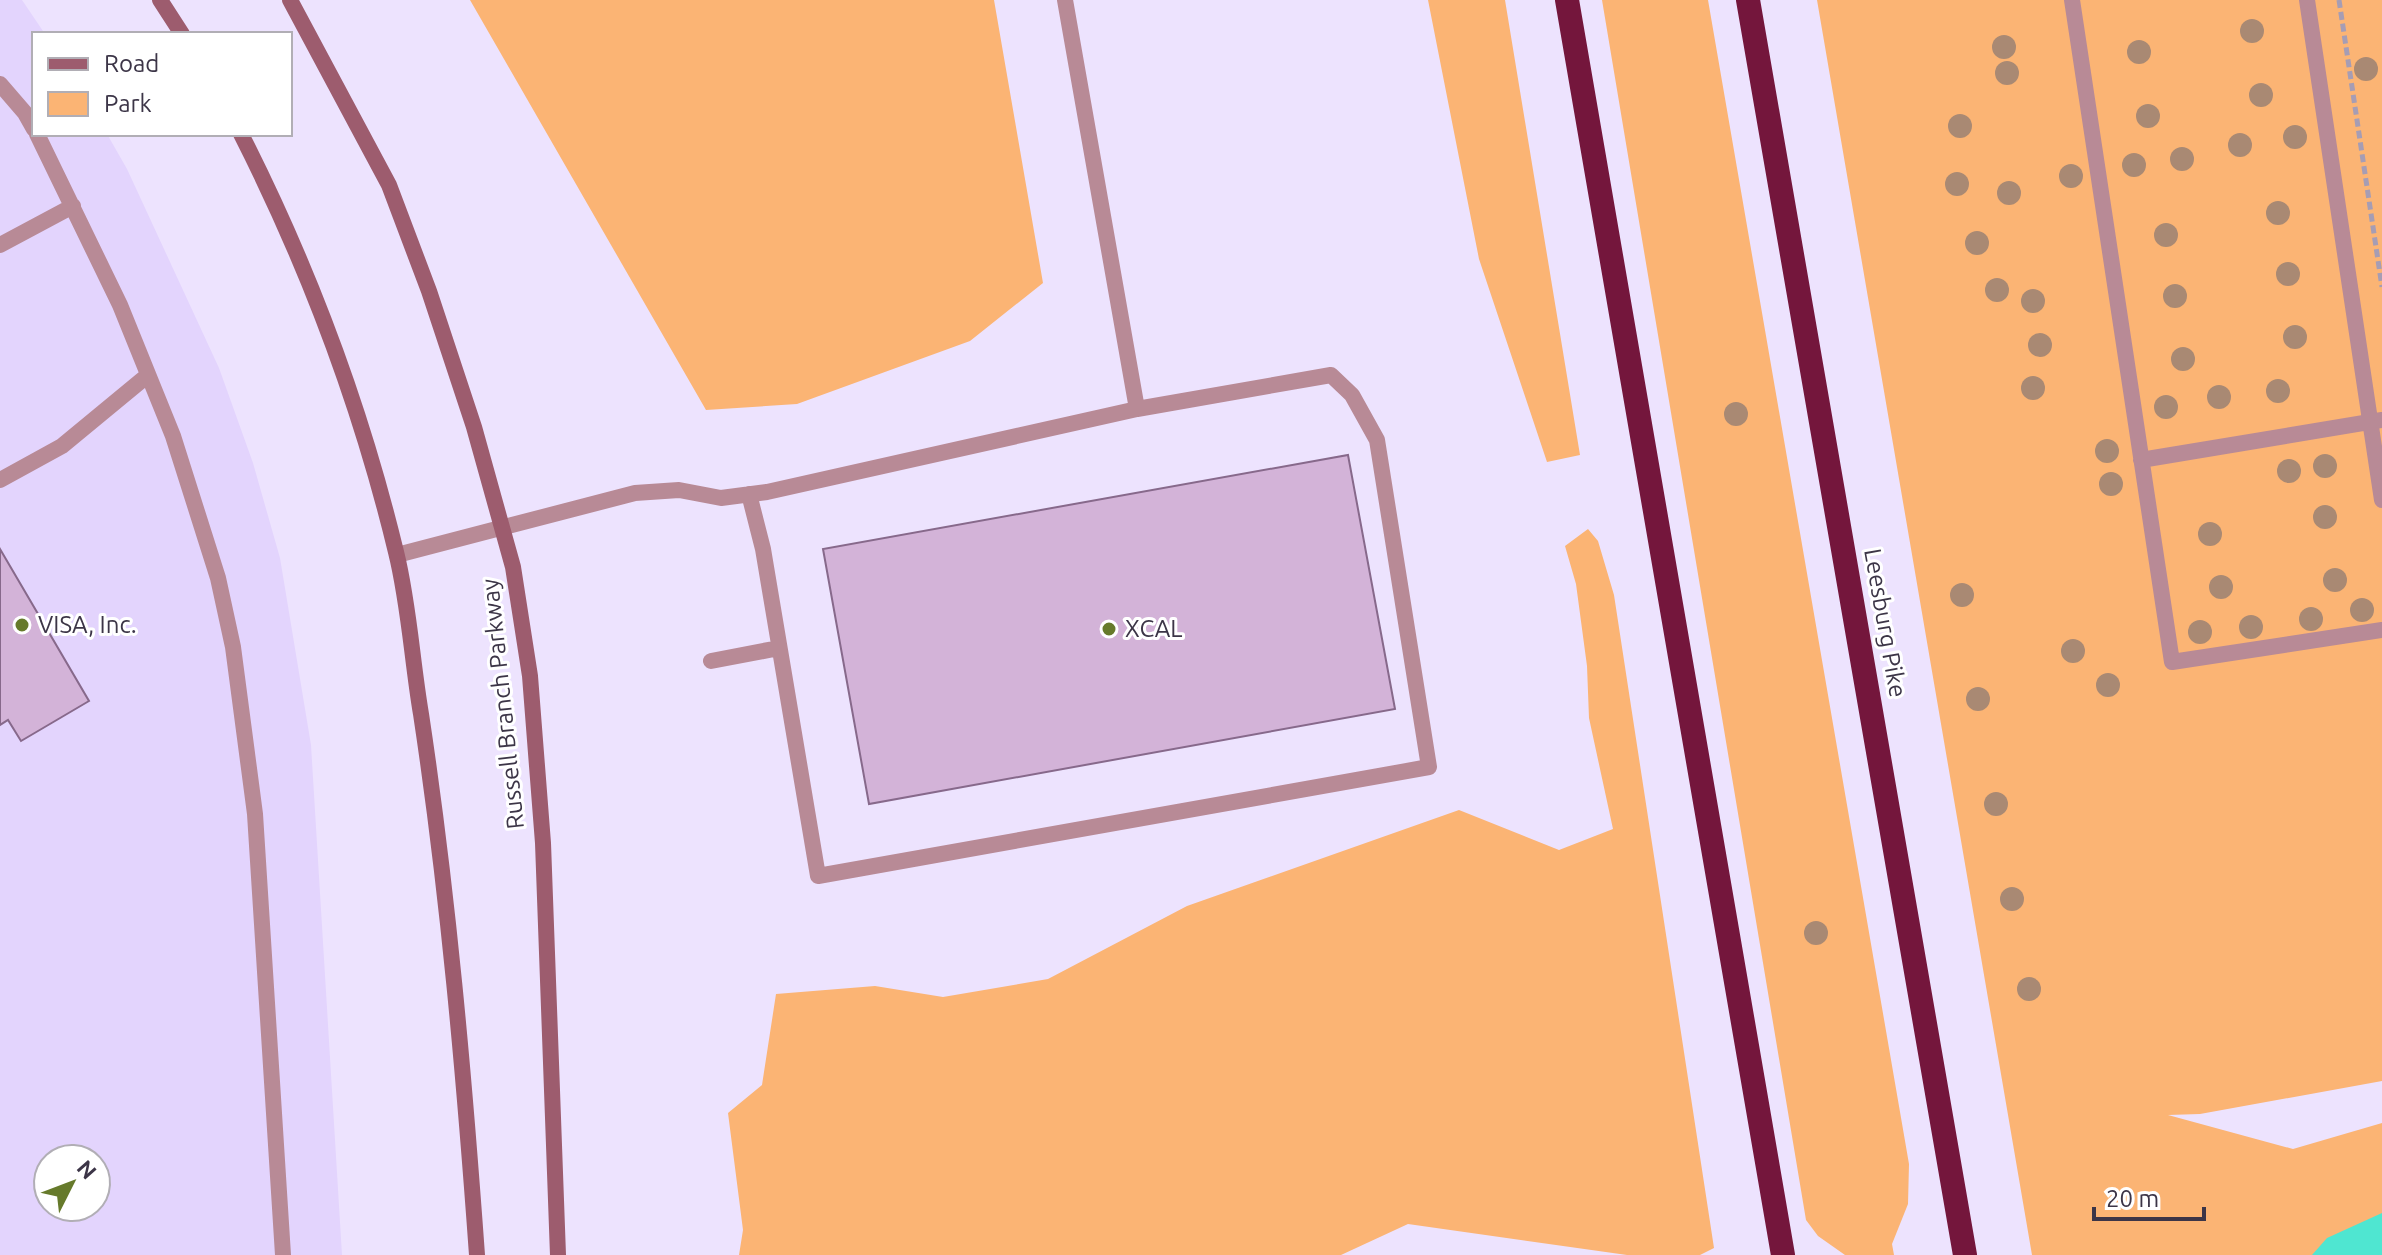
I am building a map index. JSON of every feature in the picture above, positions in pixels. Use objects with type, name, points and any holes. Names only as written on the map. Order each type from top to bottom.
[{"type":"highway","points":[[1567,0],[1783,1255]]},
{"type":"highway","name":"Leesburg Pike","points":[[1748,0],[1965,1255]]},
{"type":"main road","points":[[160,0],[181,32]]},
{"type":"main road","name":"Russell Branch Parkway","points":[[290,0],[324,57],[389,185],[429,291],[474,427],[513,567],[533,721],[544,859],[558,1255]]},
{"type":"main road","points":[[242,136],[321,307],[355,403],[397,555],[432,789],[466,1100],[477,1255]]},
{"type":"lane","points":[[1065,0],[1137,409]]},
{"type":"lane","points":[[2072,0],[2172,662],[2382,630]]},
{"type":"lane","points":[[2307,0],[2376,421],[2382,500]]},
{"type":"lane","points":[[0,84],[25,113],[32,126]]},
{"type":"lane","points":[[37,136],[73,206],[173,436],[218,578],[233,647],[255,814],[283,1255]]},
{"type":"lane","points":[[0,245],[73,206]]},
{"type":"lane","points":[[0,480],[62,446],[148,375]]},
{"type":"lane","points":[[397,555],[635,493],[679,490],[721,498],[749,494],[1137,409],[1331,375],[1352,395],[1377,440],[1429,767],[818,876],[763,549],[749,494]]},
{"type":"lane","points":[[2141,460],[2376,421]]},
{"type":"lane","points":[[711,661],[779,648]]},
{"type":"path","points":[[2339,0],[2382,287]]},
{"type":"shaded area","points":[[0,0],[22,0],[44,32],[32,32],[32,136],[108,136],[127,169],[219,368],[253,463],[280,558],[311,745],[342,1255],[0,1255]]},
{"type":"shaded area","points":[[2382,1213],[2382,1255],[2312,1255],[2327,1238]]},
{"type":"green space","points":[[470,0],[994,0],[1043,283],[970,341],[797,404],[706,410]]},
{"type":"green space","points":[[1428,0],[1505,0],[1580,455],[1547,462],[1479,259]]},
{"type":"green space","points":[[1602,0],[1708,0],[1909,1164],[1908,1204],[1892,1244],[1894,1255],[1845,1255],[1818,1236],[1806,1220]]},
{"type":"green space","points":[[1817,0],[2382,0],[2382,1081],[2200,1114],[2168,1115],[2293,1149],[2382,1123],[2382,1255],[2032,1255]]},
{"type":"green space","points":[[1588,529],[1598,541],[1614,595],[1714,1248],[1700,1255],[1627,1255],[1408,1224],[1341,1255],[739,1255],[743,1230],[728,1113],[762,1085],[776,994],[875,986],[943,997],[1048,979],[1187,906],[1459,810],[1559,850],[1613,829],[1589,718],[1587,666],[1576,584],[1565,546]]},
{"type":"building","name":"XCAL","points":[[1348,455],[1395,709],[869,804],[823,549]]},
{"type":"building","name":"VISA, Inc.","points":[[0,549],[89,701],[21,741],[8,720],[0,725]]},
{"type":"place","name":"VISA, Inc.","points":[[22,625]]},
{"type":"place","name":"XCAL","points":[[1109,629]]}]
